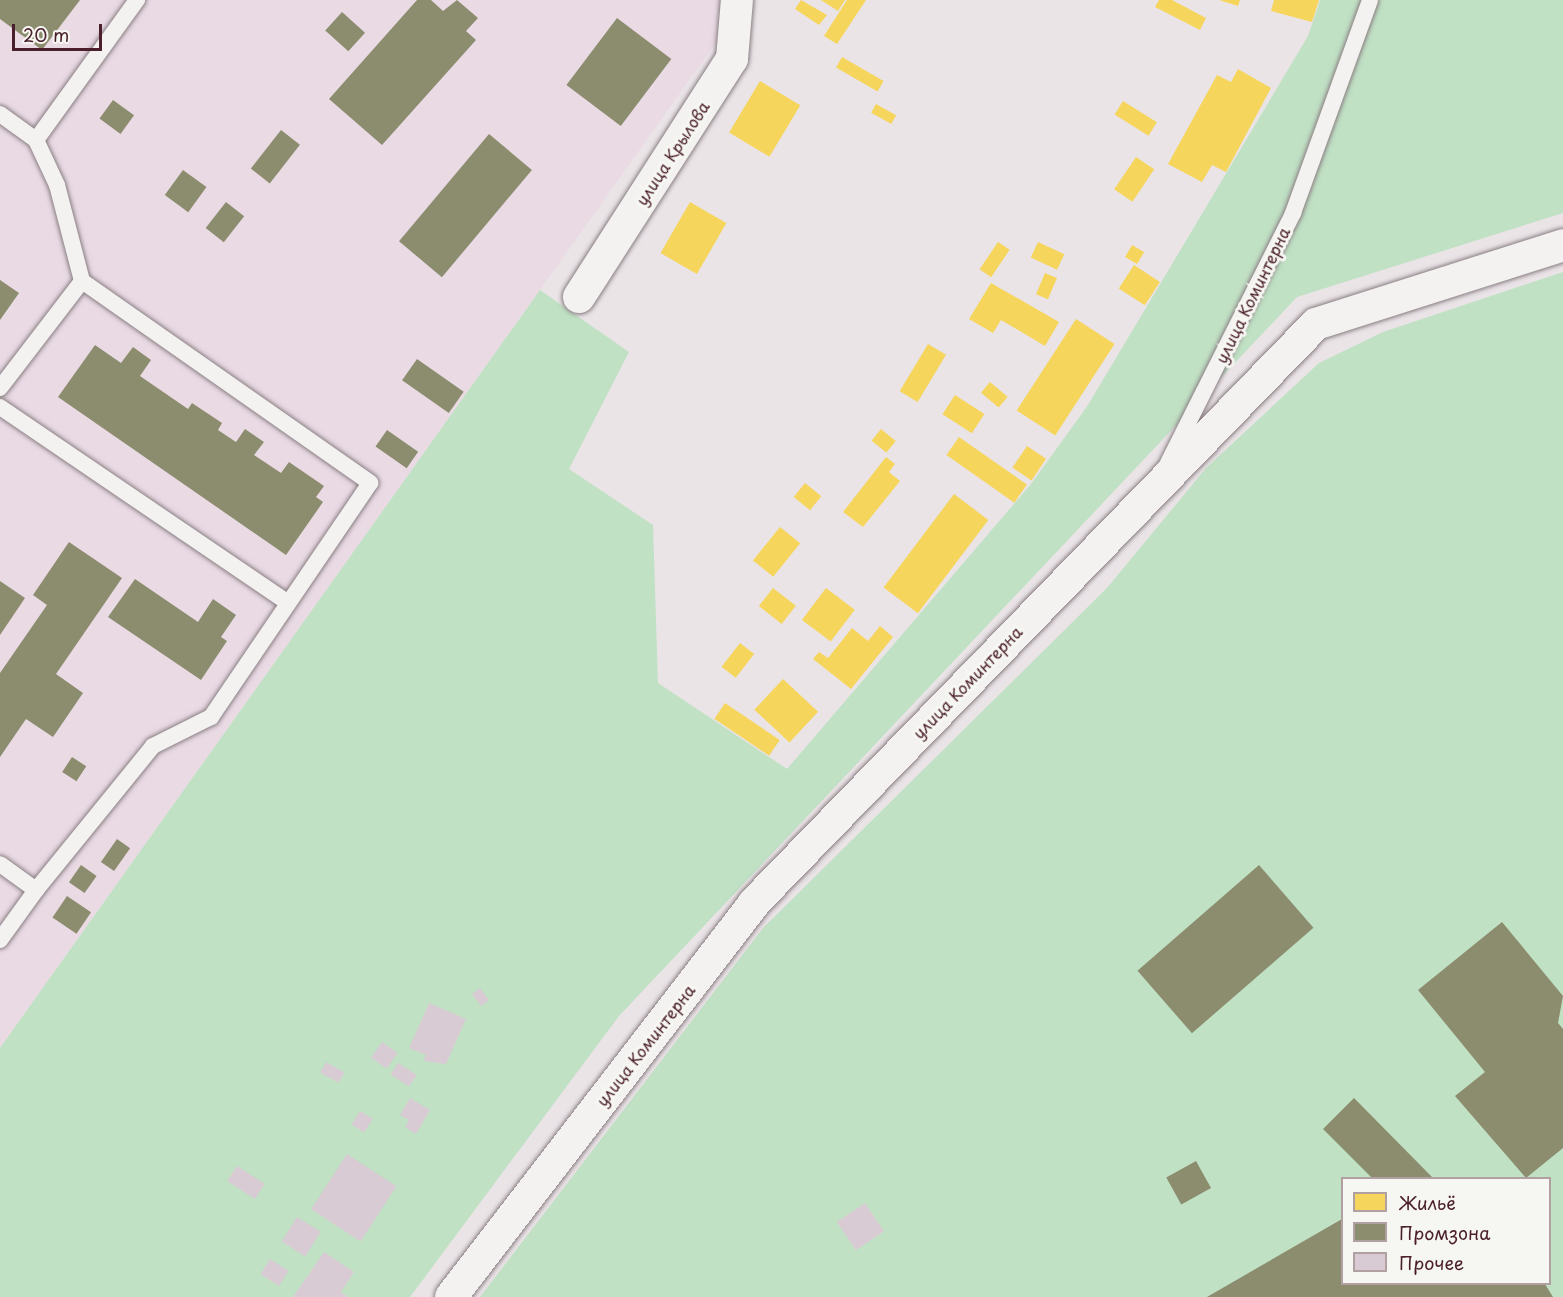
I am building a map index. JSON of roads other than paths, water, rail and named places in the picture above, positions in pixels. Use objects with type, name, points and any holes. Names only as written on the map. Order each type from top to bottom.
[{"type":"street","name":"улица Крылова","points":[[579,297],[732,59],[737,0]]},
{"type":"street","points":[[1159,482],[1316,324],[1563,245]]},
{"type":"street","name":"улица Коминтерна","points":[[451,1297],[754,903],[1159,482]]},
{"type":"lane","points":[[36,140],[137,0]]},
{"type":"lane","name":"улица Коминтерна","points":[[1159,482],[1293,213],[1370,0]]},
{"type":"lane","points":[[0,114],[36,140],[57,185],[82,282],[370,483],[211,717],[153,746],[36,890],[0,940]]},
{"type":"lane","points":[[0,388],[82,282]]},
{"type":"lane","points":[[0,407],[288,603]]},
{"type":"lane","points":[[0,864],[36,890]]}]
